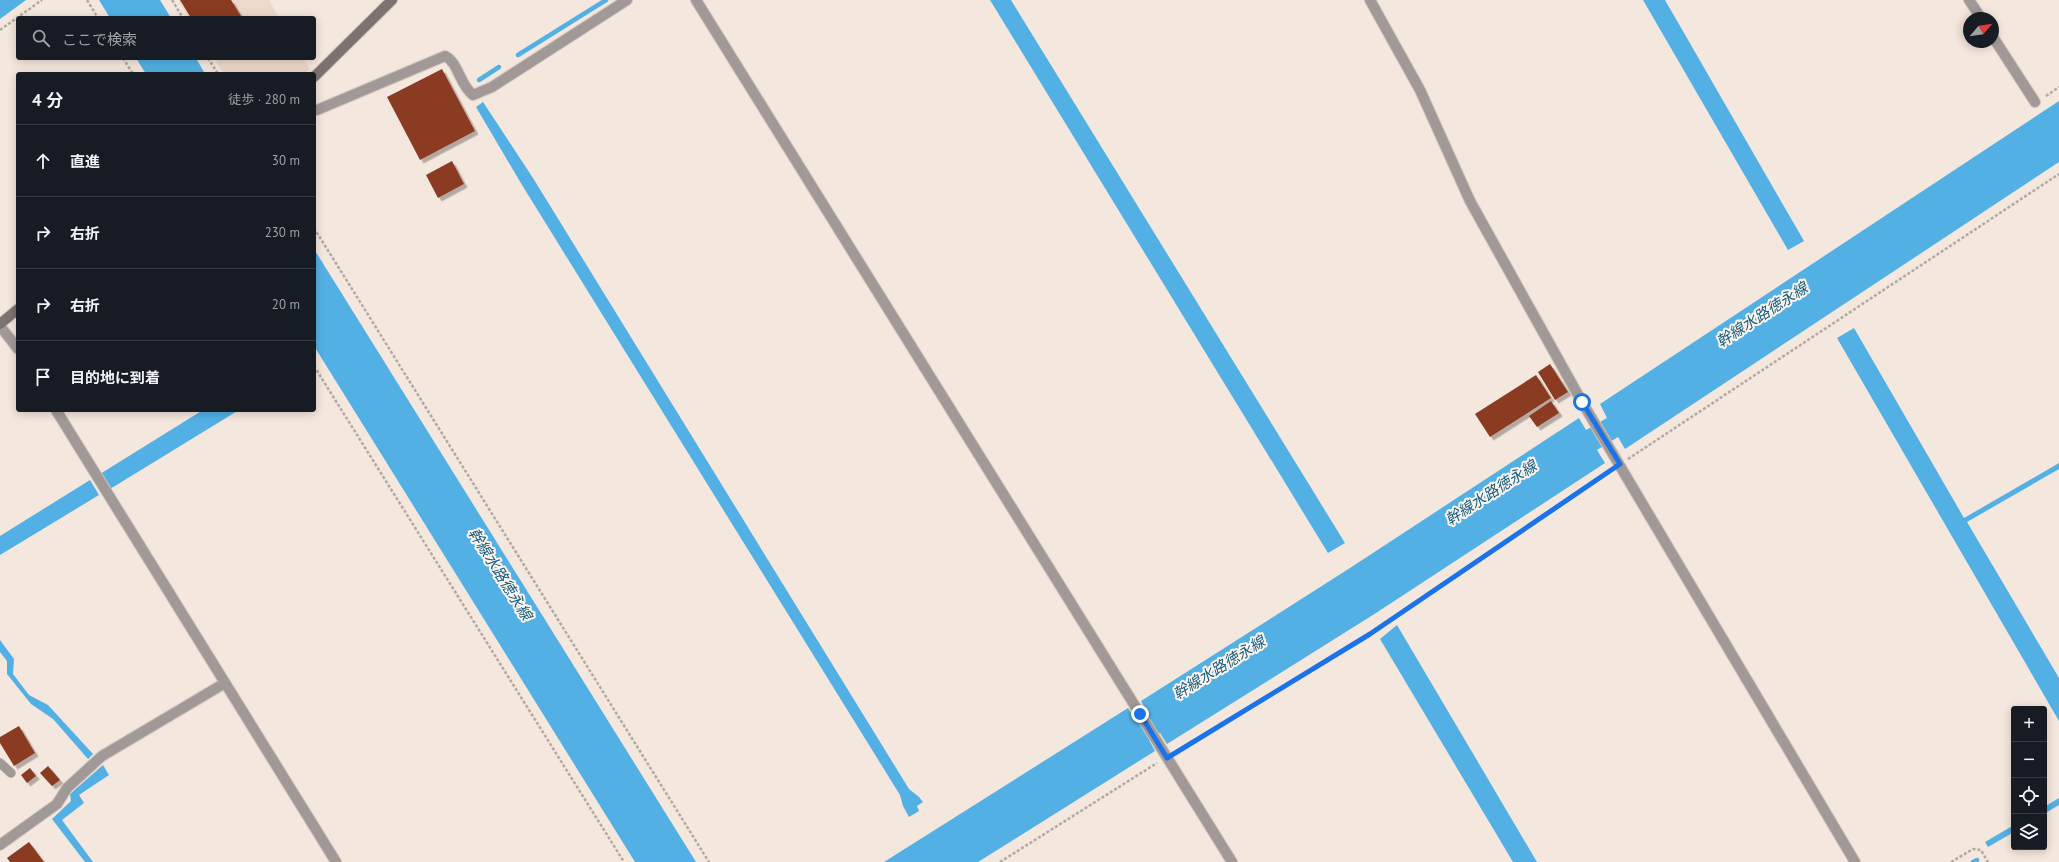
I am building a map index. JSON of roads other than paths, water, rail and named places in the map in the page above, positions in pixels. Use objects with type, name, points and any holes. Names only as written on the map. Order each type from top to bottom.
[{"type":"main road","points":[[316,75],[392,0]]},
{"type":"main road","points":[[0,325],[16,311]]},
{"type":"street","points":[[316,110],[445,56],[452,59],[466,89],[473,95],[492,87],[627,0]]},
{"type":"street","points":[[696,0],[1232,862]]},
{"type":"street","points":[[1370,0],[1420,90],[1470,201],[1592,419],[1855,862]]},
{"type":"street","points":[[1969,0],[1977,12]]},
{"type":"street","points":[[1999,46],[2035,102]]},
{"type":"street","points":[[0,325],[16,346]]},
{"type":"street","points":[[57,412],[336,862]]},
{"type":"street","points":[[0,845],[57,804],[67,788],[102,756],[225,683]]},
{"type":"lane","points":[[0,763],[11,773]]},
{"type":"water","points":[[0,0],[26,0],[0,19]]},
{"type":"water","points":[[99,0],[160,0],[170,16],[109,16]]},
{"type":"water","points":[[990,0],[1011,0],[1345,543],[1328,553]]},
{"type":"water","points":[[1643,0],[1665,0],[1804,241],[1788,250]]},
{"type":"water","points":[[137,60],[197,60],[204,72],[145,72]]},
{"type":"water","name":"幹線水路徳永線","points":[[2059,101],[2059,162],[1625,449],[1618,437],[1597,450],[1605,463],[1376,613],[1167,744],[1160,733],[1149,740],[1155,751],[978,862],[884,862],[1128,708],[1135,719],[1147,712],[1141,701],[1350,568],[1579,418],[1586,430],[1607,418],[1600,404]]},
{"type":"water","points":[[483,102],[533,178],[909,789],[923,802],[917,806],[919,811],[909,817],[903,806],[900,795],[522,185],[476,107]]},
{"type":"water","name":"幹線水路徳永線","points":[[316,252],[696,862],[635,862],[316,349]]},
{"type":"water","points":[[1854,328],[1964,518],[2059,463],[2059,469],[1967,522],[2059,678],[2059,721],[1837,338]]},
{"type":"water","points":[[200,412],[236,412],[110,489],[100,474]]},
{"type":"water","points":[[90,480],[99,495],[0,555],[0,536]]},
{"type":"water","points":[[1397,625],[1537,862],[1513,862],[1380,639]]},
{"type":"water","points":[[0,640],[14,659],[13,674],[29,695],[48,705],[93,754],[88,759],[53,719],[31,704],[7,674],[7,661],[0,652]]},
{"type":"water","points":[[103,765],[109,775],[79,795],[84,803],[62,820],[93,862],[85,862],[52,819],[71,801],[70,794]]},
{"type":"water","points":[[2059,798],[2059,805],[2047,812],[2047,805]]},
{"type":"water","points":[[2011,827],[2011,834],[1988,847],[1985,842]]},
{"type":"waterway","points":[[518,55],[606,0]]},
{"type":"waterway","points":[[479,80],[499,67]]},
{"type":"waterway","points":[[1973,862],[1977,860]]}]
